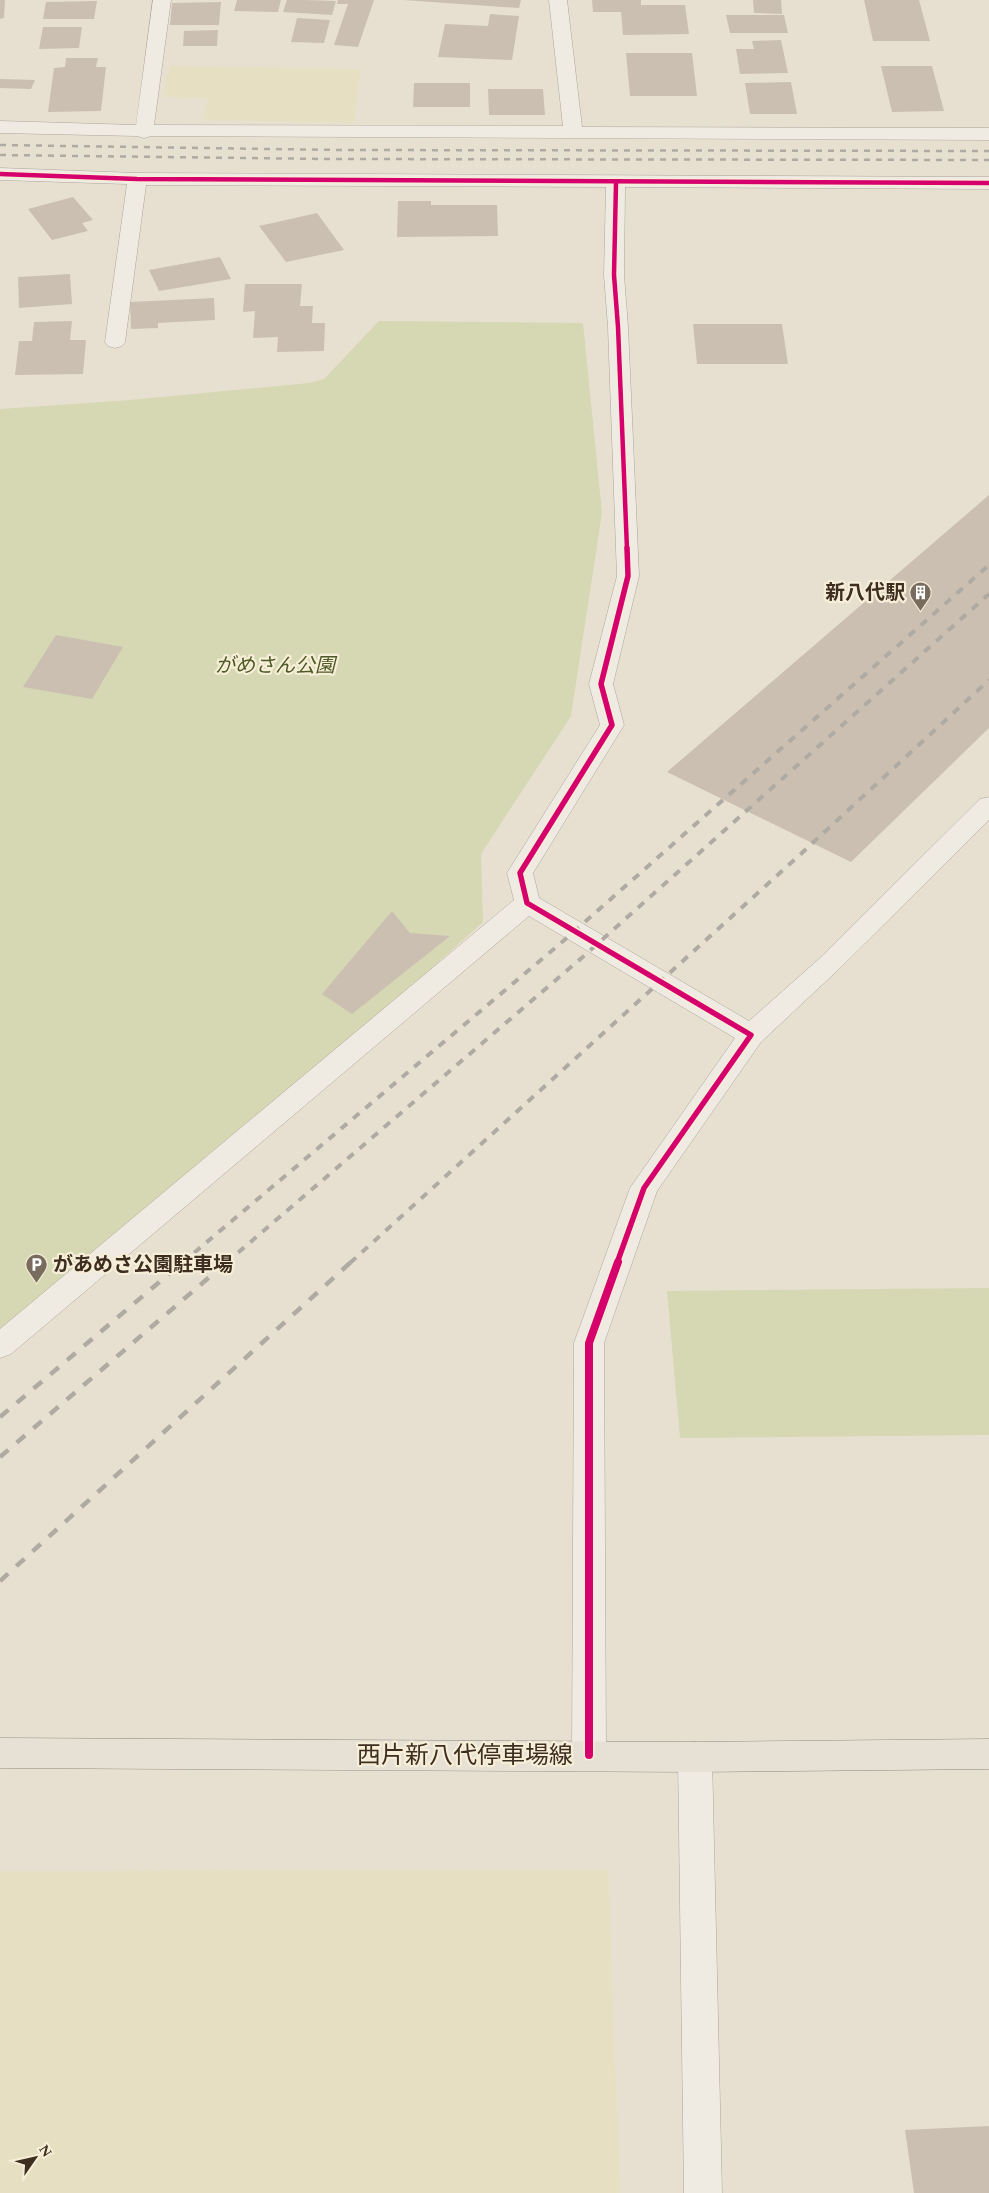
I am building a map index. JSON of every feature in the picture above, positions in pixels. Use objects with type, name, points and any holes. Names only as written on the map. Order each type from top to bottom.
[{"type":"main road","name":"西片新八代停車場線","points":[[0,1753],[695,1757],[989,1754]]},
{"type":"street","points":[[144,132],[162,0]]},
{"type":"street","points":[[558,0],[573,132]]},
{"type":"street","points":[[0,127],[144,132],[573,132],[832,136],[989,134]]},
{"type":"street","points":[[0,174],[136,179],[616,183],[989,183]]},
{"type":"street","points":[[115,342],[136,179]]},
{"type":"street","points":[[616,183],[614,275],[618,327],[628,576],[601,684],[612,725],[520,874],[526,903],[751,1035]]},
{"type":"street","points":[[589,1755],[589,1343],[644,1188],[751,1035],[829,964],[989,805]]},
{"type":"street","points":[[0,1346],[526,903]]},
{"type":"street","points":[[695,1757],[703,2193]]},
{"type":"shaded area","points":[[170,66],[361,69],[354,123],[203,120],[208,98],[163,97]]},
{"type":"shaded area","points":[[608,1870],[620,2193],[0,2193],[0,1871]]},
{"type":"green space","name":"がめさん公園","points":[[379,321],[583,323],[602,513],[571,716],[481,854],[483,922],[148,1223],[0,1340],[0,409],[130,400],[309,383],[324,379]]},
{"type":"green space","points":[[989,1288],[989,1435],[680,1438],[667,1291]]},
{"type":"building","points":[[0,0],[5,0],[4,18],[0,19]]},
{"type":"building","points":[[237,0],[281,0],[278,12],[234,11]]},
{"type":"building","points":[[287,0],[336,1],[332,15],[283,12]]},
{"type":"building","points":[[338,0],[374,0],[358,47],[334,45],[348,4],[337,4]]},
{"type":"building","points":[[403,0],[521,0],[519,8]]},
{"type":"building","points":[[592,0],[641,0],[641,5],[685,5],[689,34],[623,35],[621,12],[593,12]]},
{"type":"building","points":[[753,0],[781,0],[782,14],[754,13]]},
{"type":"building","points":[[864,0],[919,0],[930,41],[873,41]]},
{"type":"building","points":[[97,1],[94,19],[43,19],[46,2]]},
{"type":"building","points":[[221,2],[219,25],[170,25],[172,3]]},
{"type":"building","points":[[490,14],[519,16],[512,60],[438,57],[445,24],[488,26]]},
{"type":"building","points":[[726,15],[784,15],[788,33],[730,33]]},
{"type":"building","points":[[297,18],[330,20],[324,43],[291,42]]},
{"type":"building","points":[[43,27],[82,27],[79,48],[39,49]]},
{"type":"building","points":[[218,30],[217,46],[183,46],[184,31]]},
{"type":"building","points":[[781,40],[788,73],[740,74],[736,49],[754,49],[752,41]]},
{"type":"building","points":[[626,53],[692,53],[697,96],[630,96]]},
{"type":"building","points":[[66,58],[98,58],[96,67],[106,67],[101,111],[48,112],[54,68],[65,67]]},
{"type":"building","points":[[881,66],[932,66],[944,111],[892,112]]},
{"type":"building","points":[[0,79],[35,80],[31,89],[0,88]]},
{"type":"building","points":[[791,82],[797,114],[750,114],[745,83]]},
{"type":"building","points":[[414,83],[470,83],[470,107],[413,107]]},
{"type":"building","points":[[488,89],[543,89],[545,115],[489,115]]},
{"type":"building","points":[[73,197],[93,220],[82,223],[88,231],[52,240],[28,209]]},
{"type":"building","points":[[398,201],[431,201],[431,205],[497,205],[498,236],[397,237]]},
{"type":"building","points":[[317,213],[344,250],[286,262],[259,226]]},
{"type":"building","points":[[220,257],[231,279],[159,291],[149,270]]},
{"type":"building","points":[[70,274],[72,304],[19,308],[18,277]]},
{"type":"building","points":[[245,284],[302,284],[300,306],[313,306],[312,323],[325,323],[324,351],[277,352],[278,337],[253,338],[255,311],[243,312]]},
{"type":"building","points":[[214,298],[215,320],[158,323],[158,328],[131,329],[130,302]]},
{"type":"building","points":[[72,321],[70,340],[86,340],[83,374],[15,375],[19,341],[32,341],[34,322]]},
{"type":"building","points":[[693,324],[782,324],[788,364],[697,364]]},
{"type":"building","name":"新八代駅","points":[[989,495],[989,728],[851,862],[667,772]]},
{"type":"building","points":[[56,635],[123,647],[92,699],[23,687]]},
{"type":"building","points":[[392,911],[410,933],[450,936],[352,1014],[322,994]]},
{"type":"building","points":[[989,2126],[989,2193],[914,2193],[905,2130]]},
{"type":"railway","points":[[0,145],[339,150],[989,151]]},
{"type":"railway","points":[[0,155],[327,159],[989,160]]},
{"type":"railway","points":[[182,1263],[561,943],[989,565]]},
{"type":"railway","points":[[226,1263],[585,955],[989,594]]},
{"type":"railway","points":[[350,1263],[804,851],[989,680]]},
{"type":"railway","points":[[0,1417],[183,1262]]},
{"type":"railway","points":[[0,1457],[227,1262]]},
{"type":"railway","points":[[0,1581],[351,1262]]},
{"type":"cycle path","points":[[0,174],[137,179],[989,183]]},
{"type":"cycle path","points":[[589,1755],[589,1343],[644,1188],[751,1035],[527,903],[520,873],[612,725],[601,684],[628,576],[618,327],[614,275],[616,183]]},
{"type":"place","name":"新八代駅","points":[[921,611]]},
{"type":"place","name":"があめさ公園駐車場","points":[[37,1283]]}]
